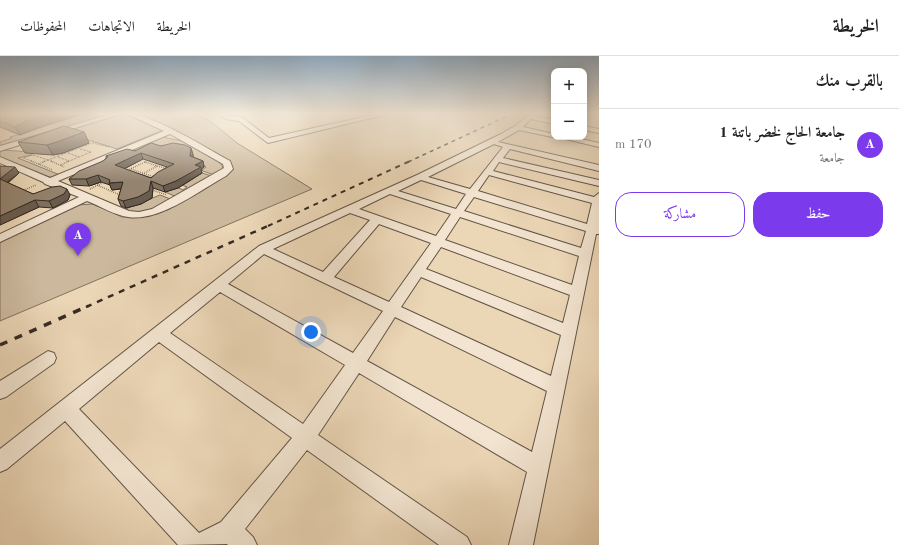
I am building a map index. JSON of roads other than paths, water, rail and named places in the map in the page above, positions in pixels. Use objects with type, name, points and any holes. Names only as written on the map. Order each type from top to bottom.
[{"type":"street","points":[[0,149],[44,136]]},
{"type":"street","points":[[47,181],[64,175],[76,167],[95,162],[158,136]]},
{"type":"street","points":[[0,160],[106,206],[127,214],[139,215],[156,211],[223,174],[229,169],[227,163],[179,136]]},
{"type":"street","points":[[263,136],[268,140],[287,136]]},
{"type":"street","points":[[199,545],[237,538],[438,241],[513,136]]},
{"type":"street","points":[[0,462],[263,249],[280,240],[352,210],[492,142],[510,140],[599,168]]},
{"type":"street","points":[[575,140],[599,145]]},
{"type":"street","points":[[497,158],[599,183]]},
{"type":"street","points":[[486,172],[598,199],[596,230],[586,254],[576,292],[569,332],[521,545]]},
{"type":"street","points":[[420,177],[596,230]]},
{"type":"street","points":[[390,191],[457,214],[586,254]]},
{"type":"street","points":[[0,238],[82,196]]},
{"type":"street","points":[[352,210],[576,292]]},
{"type":"street","points":[[325,278],[377,219]]},
{"type":"street","points":[[263,249],[557,387]]},
{"type":"street","points":[[419,271],[569,332]]},
{"type":"street","points":[[218,285],[539,467]]},
{"type":"street","points":[[159,334],[459,545]]},
{"type":"street","points":[[0,392],[48,358]]},
{"type":"street","points":[[65,408],[194,545]]},
{"type":"railway","points":[[408,162],[465,136]]},
{"type":"railway","points":[[268,226],[410,161]]},
{"type":"railway","points":[[86,307],[270,225]]},
{"type":"railway","points":[[0,345],[88,306]]},
{"type":"place","name":"جامعة الحاج لخضر باتنة 1","points":[[78,256]]}]
